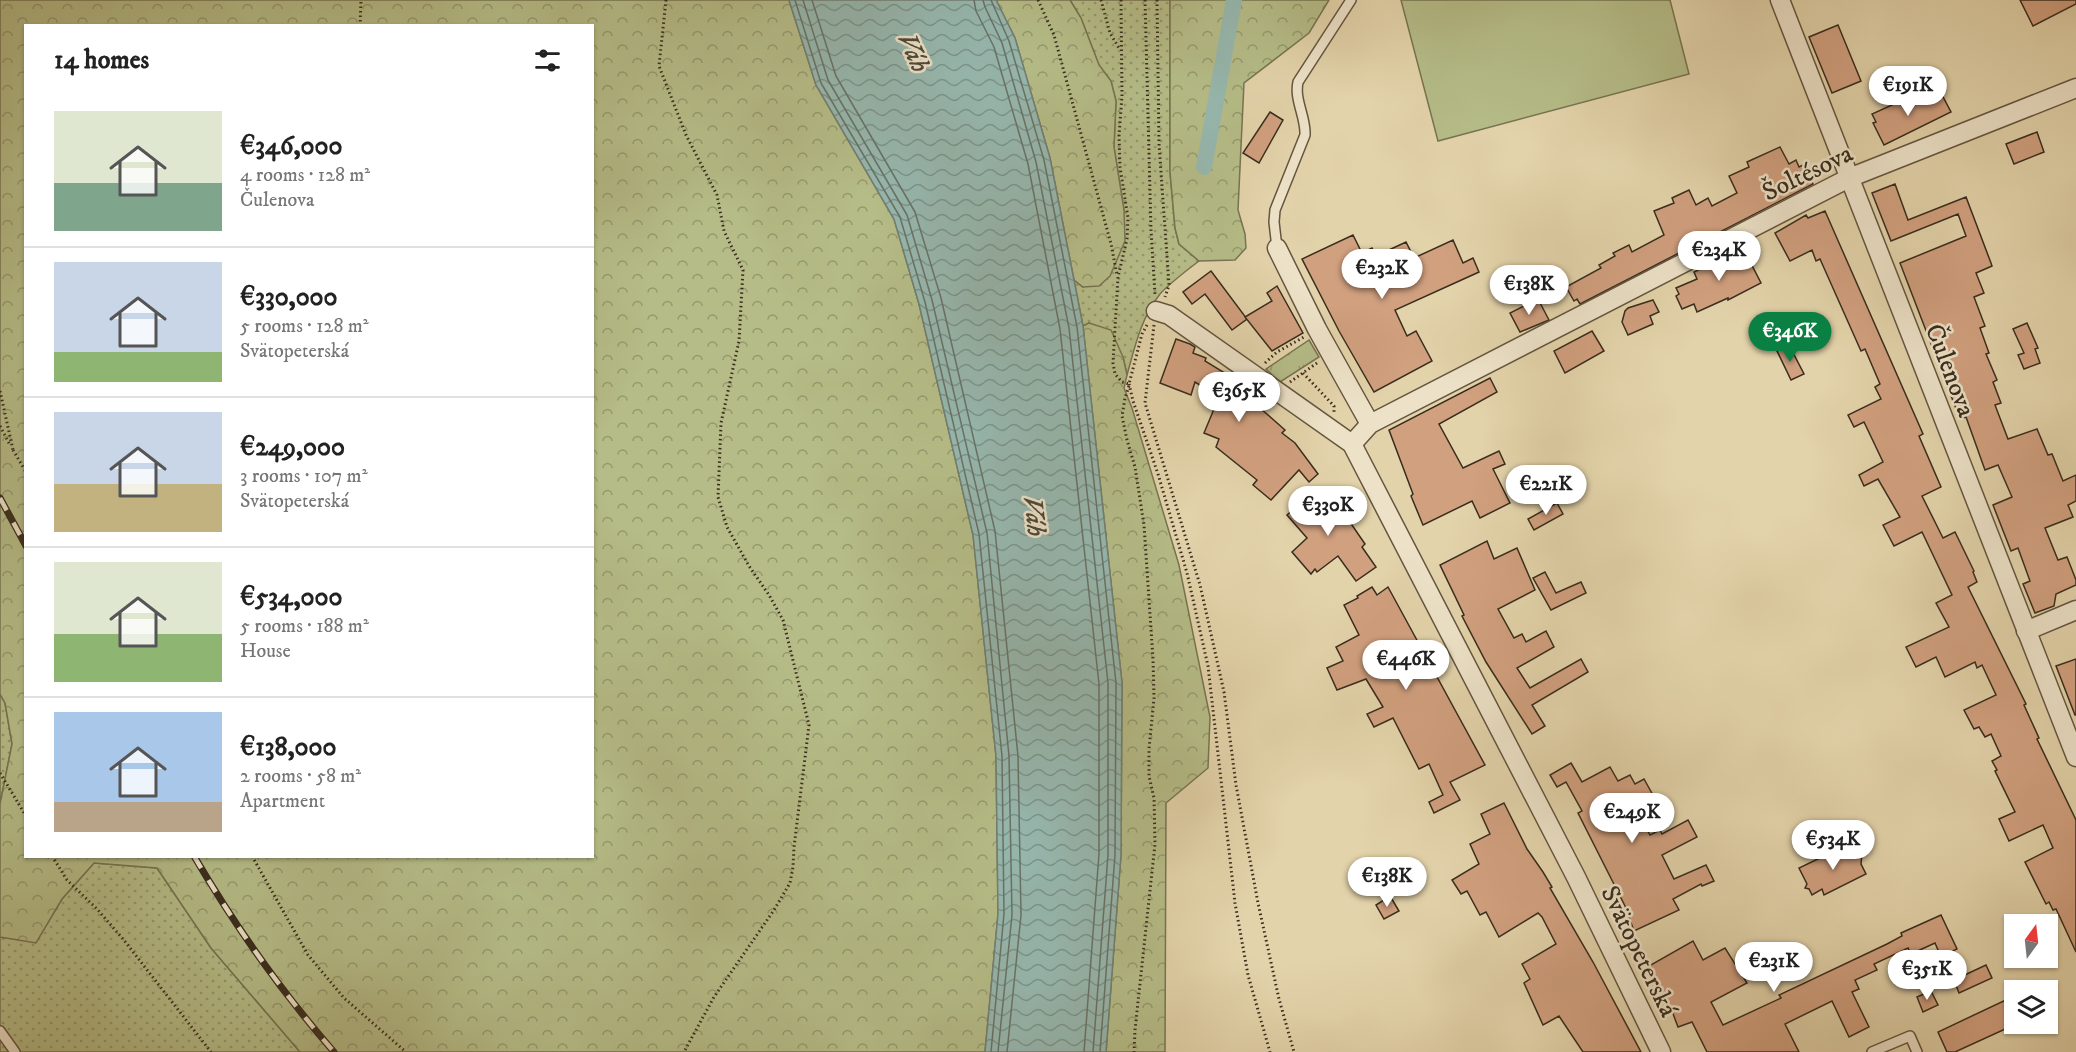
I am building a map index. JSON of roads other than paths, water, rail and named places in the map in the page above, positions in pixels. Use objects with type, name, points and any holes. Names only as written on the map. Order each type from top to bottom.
[{"type":"street","name":"Čulenova","points":[[1780,0],[2076,757]]},
{"type":"street","name":"Šoltésova","points":[[1352,444],[1370,424],[1848,178],[2076,88]]},
{"type":"street","points":[[1277,248],[1317,329],[1370,424]]},
{"type":"street","name":"Svätopeterská","points":[[1156,311],[1169,315],[1352,444],[1576,877],[1661,1052]]},
{"type":"street","points":[[2026,631],[2076,610]]},
{"type":"lane","points":[[1277,248],[1275,210],[1305,135],[1297,93],[1298,82],[1351,0]]},
{"type":"lane","points":[[0,1031],[15,1052]]},
{"type":"lane","points":[[1872,1052],[1910,1036],[1917,1052]]},
{"type":"water","name":"Váh","points":[[789,0],[996,0],[1015,38],[1050,158],[1083,326],[1122,683],[1121,855],[1106,1052],[985,1052],[998,914],[996,756],[973,535],[919,304],[894,219],[816,85]]},
{"type":"waterway","points":[[1204,167],[1234,0]]},
{"type":"railway","points":[[0,498],[24,542]]},
{"type":"railway","points":[[195,858],[260,957],[334,1052]]}]
